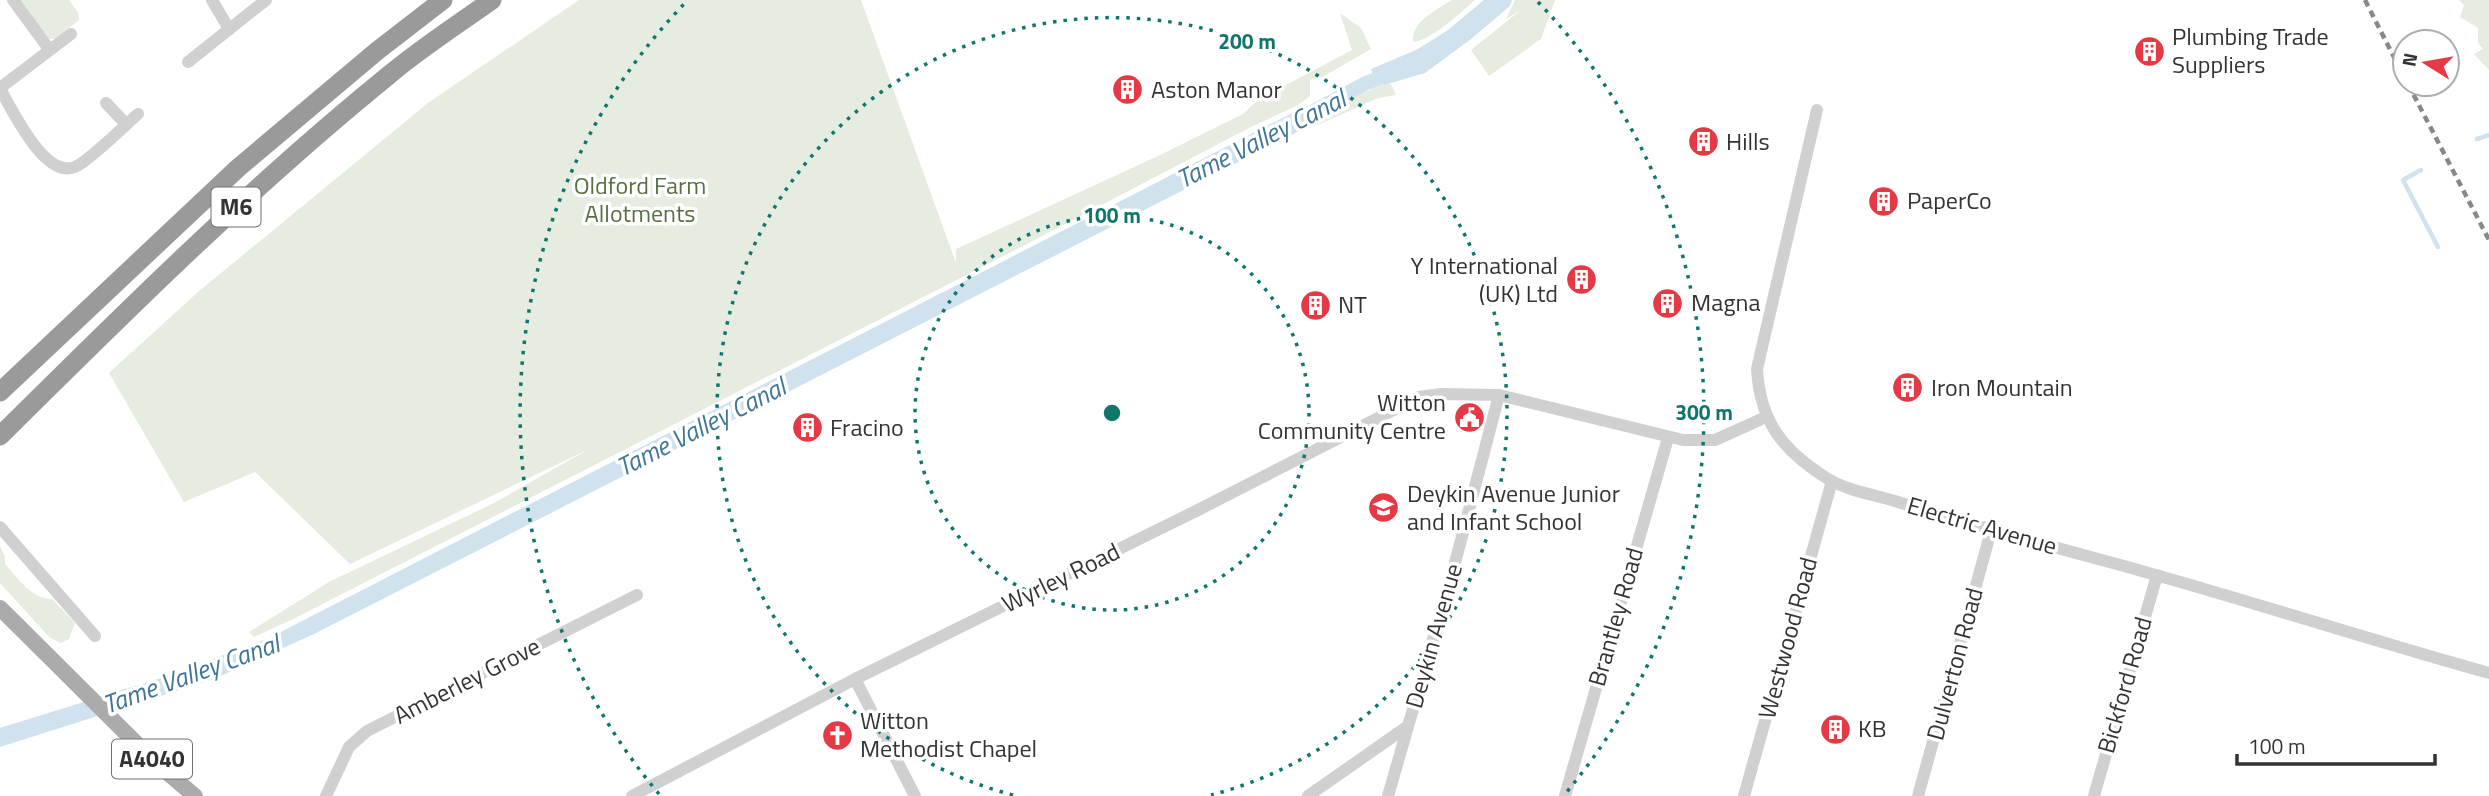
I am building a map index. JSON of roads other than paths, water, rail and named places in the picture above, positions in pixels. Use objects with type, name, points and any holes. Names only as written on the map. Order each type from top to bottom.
[{"type":"highway","name":"M6","points":[[0,392],[238,168],[377,51],[443,0]]},
{"type":"highway","name":"M6","points":[[0,436],[257,187],[390,74],[492,0]]},
{"type":"main road","name":"A4040","points":[[0,608],[157,764],[195,796]]},
{"type":"street","points":[[13,0],[49,49]]},
{"type":"street","points":[[212,0],[229,29]]},
{"type":"street","points":[[188,62],[266,0]]},
{"type":"street","points":[[71,34],[0,89],[46,161],[55,166],[78,166],[138,114]]},
{"type":"street","points":[[106,103],[126,124]]},
{"type":"street","points":[[1499,395],[1668,438],[1715,440],[1766,417],[1757,369],[1817,110]]},
{"type":"street","name":"Wyrley Road","points":[[632,796],[855,679],[1188,515],[1419,397],[1441,394],[1499,395]]},
{"type":"street","name":"Deykin Avenue","points":[[1388,796],[1455,562],[1499,395]]},
{"type":"street","name":"Electric Avenue","points":[[1766,417],[1796,456],[1832,481],[1992,531],[2157,575],[2489,673]]},
{"type":"street","name":"Brantley Road","points":[[1565,796],[1668,438]]},
{"type":"street","name":"Westwood Road","points":[[1744,796],[1832,481]]},
{"type":"street","points":[[0,527],[95,636]]},
{"type":"street","name":"Dulverton Road","points":[[1918,796],[1992,531]]},
{"type":"street","name":"Bickford Road","points":[[2094,796],[2157,575]]},
{"type":"street","name":"Amberley Grove","points":[[326,796],[349,747],[368,732],[637,595]]},
{"type":"street","points":[[855,679],[915,796]]},
{"type":"street","points":[[1308,796],[1408,726]]},
{"type":"water","points":[[1484,0],[1512,0],[1510,6],[1471,39],[1425,73],[1384,85],[1377,82],[1366,83],[1373,75],[1371,69],[1416,50],[1448,30]]},
{"type":"water","points":[[1323,104],[1311,115],[1303,129],[314,634],[214,679],[0,747],[0,728],[161,678],[269,638],[1300,109]]},
{"type":"waterway","name":"Tame Valley Canal","points":[[1308,114],[1384,76]]},
{"type":"waterway","points":[[2477,139],[2489,135]]},
{"type":"waterway","points":[[2421,170],[2403,180],[2438,247]]},
{"type":"railway","points":[[2365,0],[2391,51]]},
{"type":"railway","points":[[2415,98],[2489,240]]},
{"type":"place","name":"Plumbing Trade Suppliers","points":[[2149,51]]},
{"type":"place","name":"Aston Manor","points":[[1128,90]]},
{"type":"place","name":"Hills","points":[[1703,142]]},
{"type":"place","name":"PaperCo","points":[[1884,201]]},
{"type":"place","name":"Y International (UK) Ltd","points":[[1581,280]]},
{"type":"place","name":"Magna","points":[[1668,303]]},
{"type":"place","name":"NT","points":[[1315,305]]},
{"type":"place","name":"Iron Mountain","points":[[1908,388]]},
{"type":"place","name":"Witton Community Centre","points":[[1469,417]]},
{"type":"place","name":"Fracino","points":[[807,428]]},
{"type":"place","name":"Deykin Avenue Junior and Infant School","points":[[1384,508]]},
{"type":"place","name":"KB","points":[[1835,729]]},
{"type":"place","name":"Witton Methodist Chapel","points":[[837,735]]},
{"type":"park label","name":"Oldford Farm Allotments","points":[[640,200]]}]
